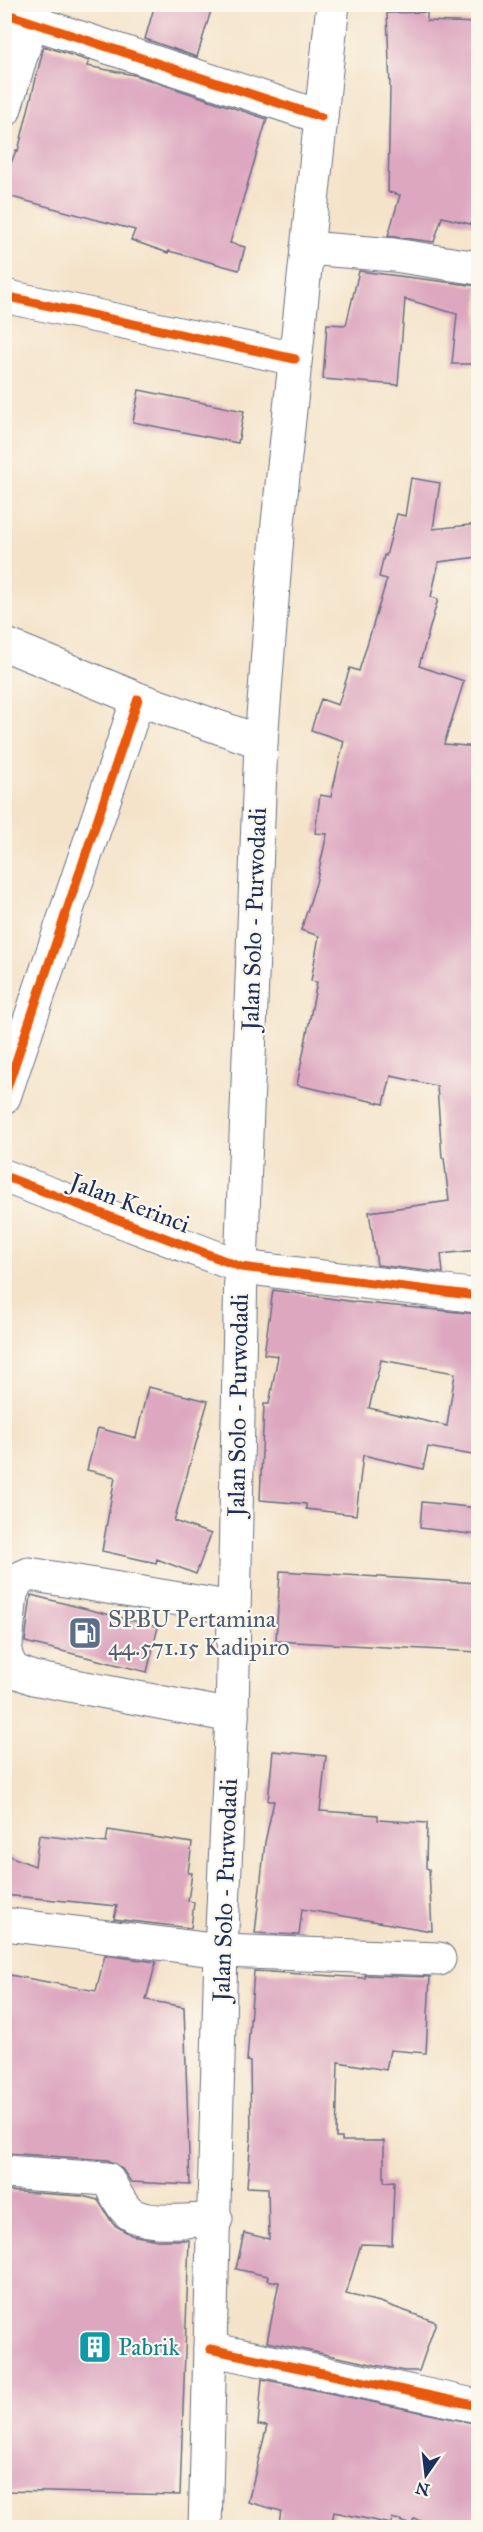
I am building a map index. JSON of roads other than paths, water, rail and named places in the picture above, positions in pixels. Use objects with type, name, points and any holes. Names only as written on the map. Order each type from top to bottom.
[{"type":"main road","name":"Jalan Solo - Purwodadi","points":[[205,2528],[216,2219],[221,1951],[232,1716],[241,1267],[261,742],[269,621],[333,4]]},
{"type":"main road","points":[[4,111],[24,13],[321,117]]},
{"type":"main road","points":[[307,248],[394,255],[478,268]]},
{"type":"main road","points":[[4,296],[295,360]]},
{"type":"main road","points":[[4,644],[138,699],[261,742]]},
{"type":"main road","points":[[4,1097],[138,699]]},
{"type":"main road","name":"Jalan Kerinci","points":[[4,1176],[241,1267],[478,1296]]},
{"type":"main road","points":[[232,1716],[33,1678],[13,1670],[5,1655],[11,1593],[18,1579],[29,1574],[233,1608]]},
{"type":"main road","points":[[4,1924],[221,1951],[439,1959]]},
{"type":"main road","points":[[4,2172],[107,2179],[129,2213],[141,2218],[182,2221],[216,2219]]},
{"type":"main road","points":[[210,2349],[478,2406]]},
{"type":"place","name":"SPBU Pertamina 44.571.15 Kadipiro","points":[[85,1633]]},
{"type":"place","name":"Pabrik","points":[[95,2347]]}]
